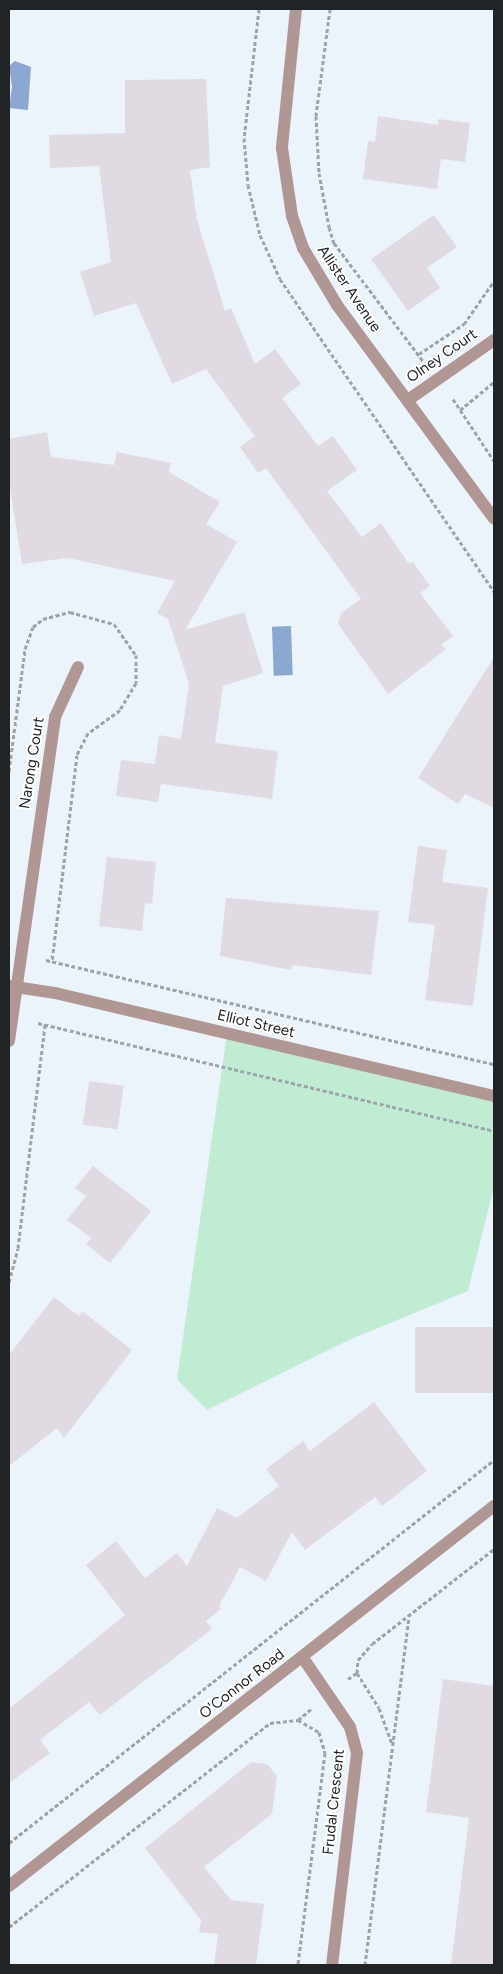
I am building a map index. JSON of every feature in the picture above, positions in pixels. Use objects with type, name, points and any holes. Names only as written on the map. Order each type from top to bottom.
[{"type":"street","name":"Allister Avenue","points":[[296,9],[282,140],[292,216],[317,275],[494,519]]},
{"type":"street","name":"Olney Court","points":[[408,400],[494,340]]},
{"type":"street","name":"Narong Court","points":[[9,1041],[12,987],[55,717],[78,667]]},
{"type":"street","name":"Elliot Street","points":[[12,987],[55,993],[494,1096]]},
{"type":"street","name":"O'Connor Road","points":[[9,1886],[303,1658],[494,1506]]},
{"type":"street","name":"Frudal Crescent","points":[[303,1658],[350,1728],[358,1753],[332,1965]]},
{"type":"path","points":[[330,9],[316,116],[319,173],[328,228],[334,244],[424,362]]},
{"type":"path","points":[[419,354],[464,324],[494,281]]},
{"type":"path","points":[[460,410],[494,382]]},
{"type":"path","points":[[453,399],[494,461]]},
{"type":"path","points":[[46,960],[494,1064]]},
{"type":"path","points":[[38,1023],[494,1131]]},
{"type":"path","points":[[9,1282],[18,1248],[46,1024]]},
{"type":"path","points":[[9,1843],[494,1460]]},
{"type":"path","points":[[348,1679],[357,1673],[361,1655],[494,1549]]},
{"type":"path","points":[[365,1965],[408,1616]]},
{"type":"path","points":[[357,1673],[379,1708],[393,1746]]},
{"type":"path","points":[[298,1720],[312,1708]]},
{"type":"path","points":[[9,1927],[270,1723],[280,1719],[298,1720],[319,1732],[325,1753],[298,1965]]},
{"type":"green space","points":[[227,1034],[494,1096],[494,1187],[468,1291],[351,1339],[207,1410],[177,1379]]},
{"type":"water","points":[[15,61],[31,67],[28,110],[9,108],[12,87],[9,66]]},
{"type":"water","points":[[291,626],[293,675],[274,676],[272,627]]},
{"type":"building","points":[[206,79],[210,167],[190,170],[197,220],[225,311],[231,308],[255,364],[275,349],[301,384],[282,398],[318,446],[333,436],[357,470],[327,491],[362,537],[381,523],[409,564],[413,562],[430,586],[420,593],[453,636],[441,645],[446,649],[388,694],[338,624],[341,613],[361,599],[266,468],[258,473],[240,447],[255,436],[206,369],[172,384],[136,303],[94,316],[80,272],[111,262],[99,166],[50,168],[49,135],[125,133],[125,80]]},
{"type":"building","points":[[378,116],[438,125],[438,119],[470,123],[465,162],[441,159],[437,189],[363,179],[368,141],[375,142]]},
{"type":"building","points":[[434,215],[457,247],[427,268],[440,288],[408,311],[371,259]]},
{"type":"building","points":[[47,432],[51,457],[114,465],[117,452],[171,463],[169,472],[220,502],[206,524],[237,542],[185,630],[244,612],[263,673],[223,686],[215,743],[278,751],[272,799],[161,784],[158,802],[116,796],[121,760],[155,764],[159,735],[181,739],[189,684],[168,619],[157,613],[175,581],[68,558],[22,564],[9,481],[9,439]]},
{"type":"building","points":[[494,657],[494,808],[465,794],[458,804],[418,778]]},
{"type":"building","points":[[418,846],[447,850],[442,882],[488,888],[473,1006],[425,1000],[435,925],[408,922]]},
{"type":"building","points":[[107,857],[156,862],[152,904],[145,903],[142,931],[99,926]]},
{"type":"building","points":[[226,898],[379,911],[371,975],[292,965],[291,970],[220,956]]},
{"type":"building","points":[[89,1081],[124,1086],[118,1129],[83,1125]]},
{"type":"building","points":[[93,1166],[151,1211],[110,1263],[86,1244],[91,1238],[67,1220],[86,1196],[75,1188]]},
{"type":"building","points":[[54,1297],[79,1316],[82,1311],[132,1350],[64,1438],[57,1428],[9,1466],[9,1355]]},
{"type":"building","points":[[415,1327],[494,1327],[494,1393],[415,1393]]},
{"type":"building","points":[[374,1402],[427,1471],[382,1506],[375,1497],[305,1550],[292,1532],[266,1581],[240,1567],[219,1606],[221,1609],[206,1621],[212,1629],[100,1715],[89,1702],[40,1740],[50,1753],[9,1783],[9,1709],[125,1615],[86,1565],[116,1541],[145,1578],[177,1553],[187,1566],[217,1508],[237,1518],[279,1486],[266,1469],[303,1441],[310,1451]]},
{"type":"building","points":[[443,1679],[494,1686],[494,1965],[451,1965],[469,1818],[426,1812]]},
{"type":"building","points":[[251,1762],[267,1764],[277,1776],[272,1814],[204,1867],[231,1900],[264,1904],[256,1965],[214,1965],[218,1934],[199,1932],[201,1920],[145,1848]]}]
